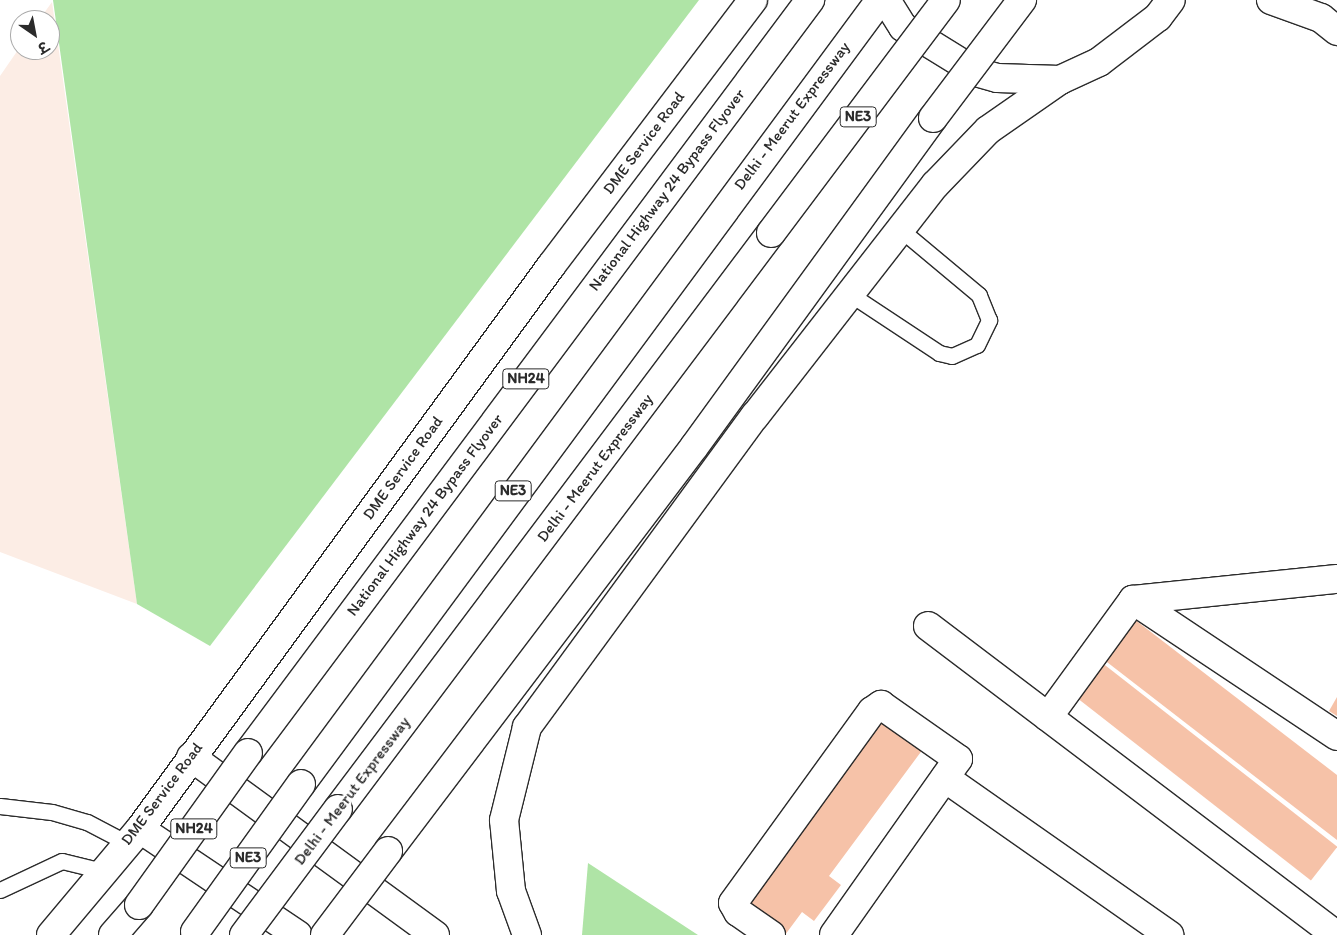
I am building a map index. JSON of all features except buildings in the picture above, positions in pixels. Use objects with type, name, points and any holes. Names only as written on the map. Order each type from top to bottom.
[{"type":"main road","name":"DME Service Road","points":[[51,935],[133,836],[752,0]]},
{"type":"main road","name":"National Highway 24 Bypass Flyover","points":[[113,935],[810,0]]},
{"type":"main road","name":"Delhi - Meerut Expressway","points":[[194,933],[728,200],[880,0]]},
{"type":"main road","points":[[886,0],[902,27],[976,72],[998,78],[1060,80]]},
{"type":"main road","name":"Delhi - Meerut Expressway","points":[[244,935],[946,0]]},
{"type":"main road","points":[[325,935],[541,652],[1022,0]]},
{"type":"main road","points":[[1271,0],[1321,18],[1337,31]]},
{"type":"main road","points":[[527,935],[511,891],[504,820],[527,727],[900,229],[988,130],[1060,80],[1099,62],[1158,18],[1175,2]]},
{"type":"main road","points":[[1048,717],[1133,600],[1337,579]]},
{"type":"main road","points":[[1133,600],[1337,736]]},
{"type":"main road","points":[[928,626],[1336,935]]},
{"type":"main road","points":[[770,935],[738,912],[733,903],[876,706],[885,706],[957,755],[945,778],[834,935]]},
{"type":"main road","points":[[191,757],[435,935]]},
{"type":"main road","points":[[945,778],[1169,935]]},
{"type":"main road","points":[[133,836],[298,935]]},
{"type":"lane","points":[[850,294],[939,353],[952,356],[977,345],[989,320],[980,295],[900,229]]},
{"type":"lane","points":[[0,806],[70,817],[133,836]]},
{"type":"lane","points":[[0,890],[62,861],[103,871]]},
{"type":"shaded area","points":[[52,2],[53,10],[46,10]]},
{"type":"shaded area","points":[[60,59],[137,604],[0,552],[0,76],[11,60]]},
{"type":"green space","points":[[53,0],[699,0],[210,646],[137,604],[60,50],[60,10],[54,10]]},
{"type":"green space","points":[[588,863],[698,935],[582,935]]}]
